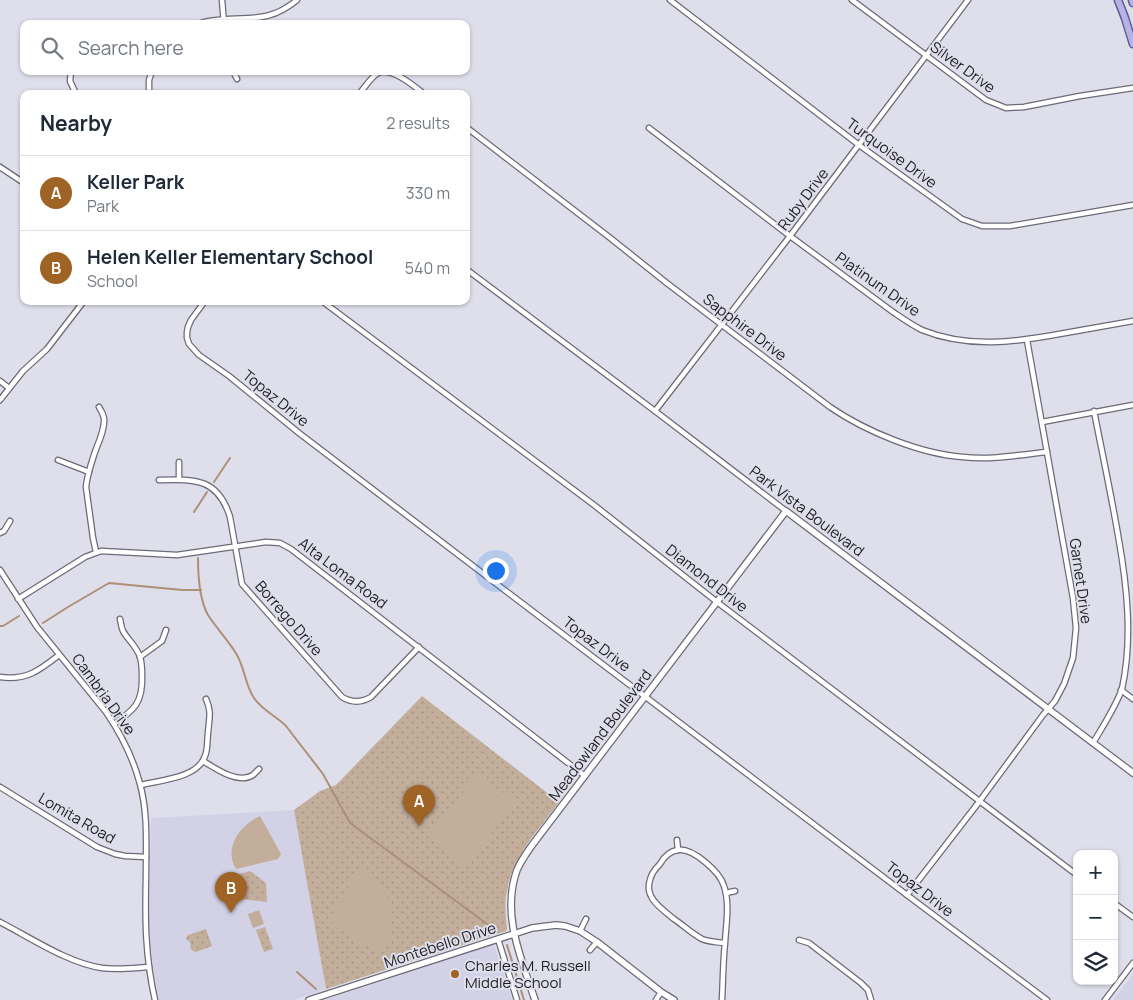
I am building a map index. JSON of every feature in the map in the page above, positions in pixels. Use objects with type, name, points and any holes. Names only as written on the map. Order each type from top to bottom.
[{"type":"main road","points":[[1118,0],[1126,18],[1133,44]]},
{"type":"street","points":[[222,0],[224,20]]},
{"type":"street","points":[[239,20],[280,12],[297,0]]},
{"type":"street","name":"Turquoise Drive","points":[[670,0],[859,145],[962,219],[982,226],[1010,226],[1133,205]]},
{"type":"street","name":"Silver Drive","points":[[852,0],[986,100],[1006,108],[1024,107],[1133,88]]},
{"type":"street","name":"Ruby Drive","points":[[655,410],[790,236],[968,0]]},
{"type":"street","points":[[71,75],[70,81],[74,90]]},
{"type":"street","points":[[149,90],[151,75]]},
{"type":"street","points":[[235,75],[237,79]]},
{"type":"street","points":[[363,90],[376,75]]},
{"type":"street","points":[[396,75],[418,90]]},
{"type":"street","name":"Platinum Drive","points":[[649,128],[893,312],[921,329],[936,335],[970,342],[1026,340],[1133,321]]},
{"type":"street","name":"Sapphire Drive","points":[[470,129],[668,284],[830,407],[853,422],[880,434],[932,452],[964,458],[1047,452]]},
{"type":"street","points":[[0,167],[20,180]]},
{"type":"street","name":"Park Vista Boulevard","points":[[470,272],[1133,773]]},
{"type":"street","points":[[0,400],[23,371],[47,349],[81,305]]},
{"type":"street","name":"Topaz Drive","points":[[201,305],[188,326],[187,338],[189,344],[199,355],[263,402],[299,433],[907,896],[1047,1000]]},
{"type":"street","name":"Diamond Drive","points":[[327,305],[594,505],[716,602],[1073,872]]},
{"type":"street","name":"Garnet Drive","points":[[907,896],[1055,701],[1069,671],[1072,658],[1076,628],[1073,598],[1026,340]]},
{"type":"street","points":[[0,381],[9,388]]},
{"type":"street","points":[[1042,422],[1133,405]]},
{"type":"street","points":[[96,552],[86,494],[87,479],[103,427],[104,416],[99,407]]},
{"type":"street","points":[[1093,743],[1109,716],[1126,674],[1131,605],[1094,411]]},
{"type":"street","points":[[58,460],[89,472]]},
{"type":"street","points":[[179,462],[179,479]]},
{"type":"street","name":"Borrego Drive","points":[[159,480],[192,480],[216,490],[228,509],[244,588],[346,700],[360,701],[371,697],[419,647]]},
{"type":"street","name":"Meadowland Boulevard","points":[[535,1000],[514,934],[510,905],[518,869],[529,849],[786,511]]},
{"type":"street","points":[[0,533],[4,531],[10,521]]},
{"type":"street","name":"Alta Loma Road","points":[[18,599],[96,552],[177,555],[266,542],[280,543],[286,545],[585,776]]},
{"type":"street","name":"Cambria Drive","points":[[0,570],[37,627],[106,712],[124,740],[130,754],[141,785],[146,819],[145,923],[149,967],[155,1000]]},
{"type":"street","points":[[114,724],[130,713],[140,698],[142,684],[140,657],[133,643],[123,630],[120,619]]},
{"type":"street","points":[[140,657],[162,640],[166,630]]},
{"type":"street","points":[[0,677],[14,678],[30,675],[39,671],[59,655]]},
{"type":"street","points":[[1121,690],[1133,699]]},
{"type":"street","points":[[141,785],[188,774],[203,761],[207,750],[210,708],[206,698]]},
{"type":"street","points":[[203,761],[230,776],[240,778],[252,776],[258,768]]},
{"type":"street","name":"Lomita Road","points":[[0,787],[97,847],[115,854],[146,857]]},
{"type":"street","points":[[677,840],[678,850]]},
{"type":"street","points":[[722,1000],[727,908],[726,893],[722,880],[711,867],[689,852],[678,850],[668,854],[650,879],[649,892],[651,897],[659,907],[697,936],[725,943]]},
{"type":"street","points":[[726,893],[735,891]]},
{"type":"street","points":[[1118,906],[1133,917]]},
{"type":"street","points":[[580,930],[586,919]]},
{"type":"street","points":[[0,922],[76,961],[109,968],[149,967]]},
{"type":"street","name":"Montebello Drive","points":[[309,1000],[532,928],[556,925],[580,930],[674,1000]]},
{"type":"street","points":[[498,939],[517,1000]]},
{"type":"street","points":[[799,940],[809,943],[861,983],[868,990],[871,1000]]},
{"type":"street","points":[[590,950],[597,942]]},
{"type":"street","points":[[1105,1000],[1133,963]]},
{"type":"street","points":[[656,1000],[661,992]]},
{"type":"shaded area","points":[[422,696],[559,802],[535,833],[521,855],[510,878],[506,896],[506,931],[326,989],[294,810],[320,791],[336,785]]},
{"type":"shaded area","points":[[478,773],[516,803],[465,867],[428,837]]},
{"type":"shaded area","points":[[294,810],[326,989],[293,1000],[159,1000],[154,975],[149,928],[151,818]]},
{"type":"shaded area","points":[[260,816],[281,854],[278,859],[236,869],[231,853],[236,838],[246,825]]},
{"type":"shaded area","points":[[359,869],[380,885],[385,892],[390,907],[390,935],[380,954],[333,925],[331,916]]},
{"type":"shaded area","points":[[250,871],[266,883],[267,902],[220,897],[223,879]]},
{"type":"shaded area","points":[[259,910],[264,924],[253,928],[248,914]]},
{"type":"shaded area","points":[[265,927],[273,949],[264,952],[256,930]]},
{"type":"shaded area","points":[[206,929],[212,946],[196,952],[191,950],[190,942],[186,939],[188,935]]},
{"type":"shaded area","name":"Charles M. Russell Middle School","points":[[492,945],[495,947],[512,1000],[325,1000]]},
{"type":"shaded area","points":[[1133,974],[1133,1000],[1113,1000]]},
{"type":"waterway","points":[[214,482],[230,458]]},
{"type":"waterway","points":[[194,512],[207,492]]},
{"type":"waterway","points":[[198,558],[200,587],[205,609],[237,655],[251,693],[261,706],[286,726],[323,774],[350,823],[498,932]]},
{"type":"waterway","points":[[43,623],[109,583],[201,590]]},
{"type":"waterway","points":[[0,626],[19,616]]},
{"type":"waterway","points":[[507,945],[524,1000]]},
{"type":"waterway","points":[[297,972],[316,989]]},
{"type":"place","name":"Keller Park","points":[[419,826]]},
{"type":"place","name":"Helen Keller Elementary School","points":[[231,913]]},
{"type":"place","name":"Charles M. Russell Middle School","points":[[455,974]]}]
